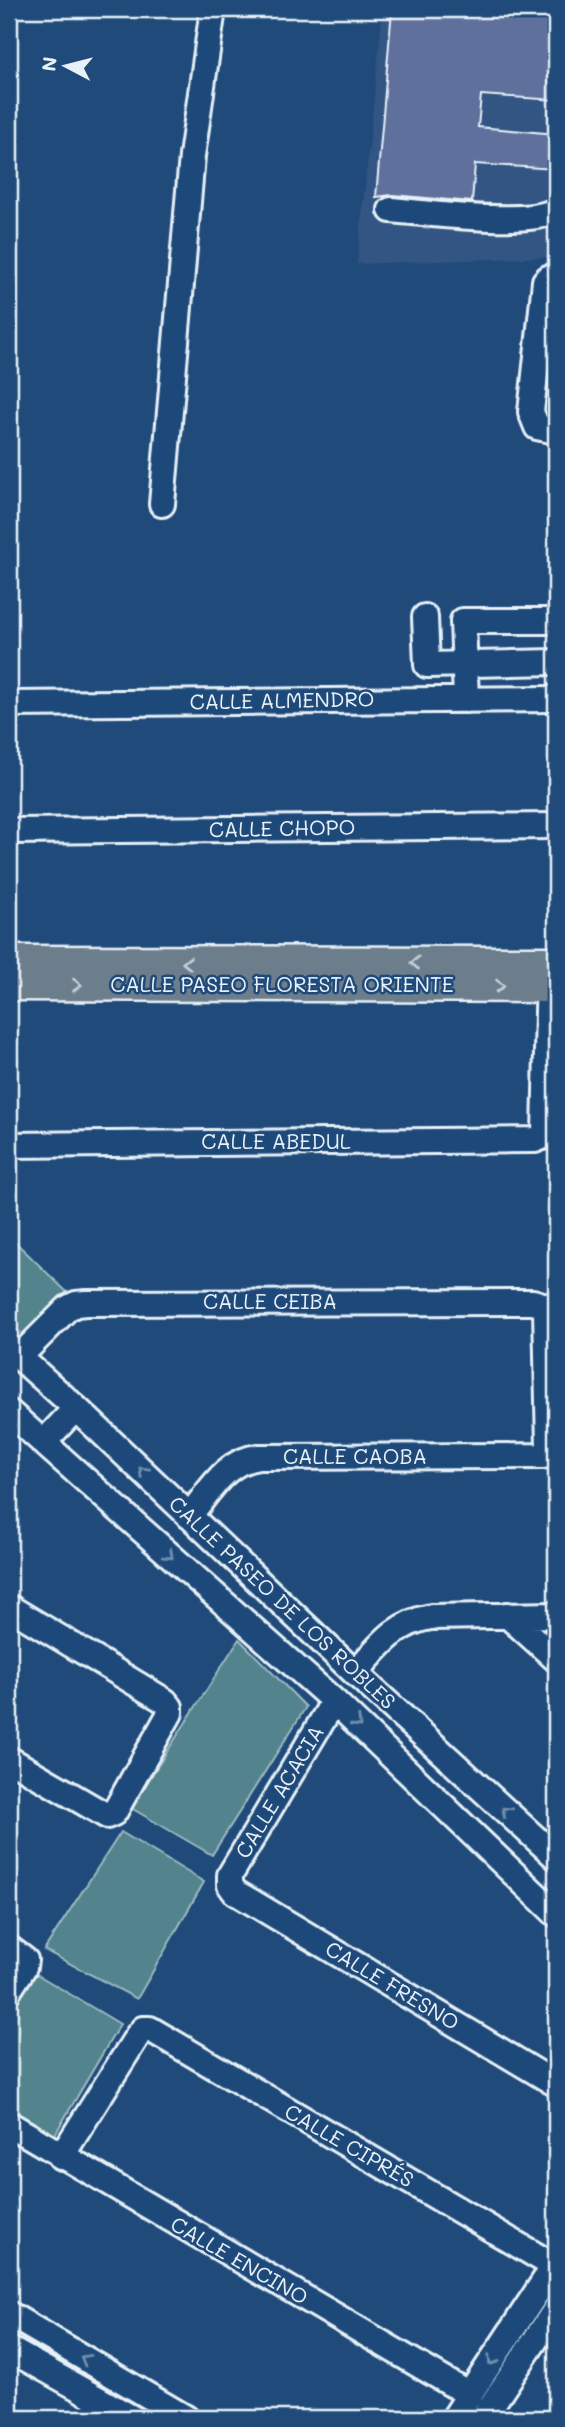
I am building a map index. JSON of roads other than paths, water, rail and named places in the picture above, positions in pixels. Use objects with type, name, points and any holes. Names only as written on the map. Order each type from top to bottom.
[{"type":"main road","name":"CALLE PASEO FLORESTA ORIENTE","points":[[9,962],[301,974],[553,975]]},
{"type":"main road","name":"CALLE PASEO FLORESTA ORIENTE","points":[[9,984],[301,974]]},
{"type":"street","points":[[162,504],[192,156],[213,9]]},
{"type":"street","points":[[391,210],[490,218],[550,214],[556,210]]},
{"type":"street","points":[[556,278],[548,278],[545,281],[531,412],[537,427],[556,430]]},
{"type":"street","points":[[425,617],[427,664],[556,662]]},
{"type":"street","points":[[466,699],[463,621],[556,621]]},
{"type":"street","name":"CALLE ALMENDRO","points":[[9,704],[556,699]]},
{"type":"street","name":"CALLE CHOPO","points":[[9,831],[556,826]]},
{"type":"street","name":"CALLE ABEDUL","points":[[9,1144],[535,1140],[545,1132],[553,975]]},
{"type":"street","name":"CALLE CEIBA","points":[[14,1353],[68,1308],[86,1303],[533,1302],[543,1305],[547,1313],[549,1448],[546,1454]]},
{"type":"street","name":"CALLE PASEO DE LOS ROBLES","points":[[14,1353],[556,1857]]},
{"type":"street","points":[[43,1443],[76,1408]]},
{"type":"street","name":"CALLE PASEO DE LOS ROBLES","points":[[9,1412],[334,1701],[556,1914]]},
{"type":"street","name":"CALLE CAOBA","points":[[189,1516],[232,1464],[244,1459],[540,1457],[546,1454]]},
{"type":"street","points":[[9,1607],[165,1701],[170,1707],[170,1713],[114,1813],[107,1816],[9,1759]]},
{"type":"street","points":[[507,1615],[556,1659]]},
{"type":"street","points":[[355,1672],[391,1634],[415,1619],[556,1615]]},
{"type":"street","name":"CALLE ACACIA","points":[[230,1885],[230,1875],[334,1701]]},
{"type":"street","points":[[423,1786],[445,1755]]},
{"type":"street","name":"CALLE FRESNO","points":[[230,1885],[235,1892],[556,2084]]},
{"type":"street","points":[[9,1990],[23,1966],[17,1954]]},
{"type":"street","name":"CALLE CIPRÉS","points":[[61,2157],[143,2029],[150,2029],[555,2265]]},
{"type":"street","name":"CALLE ENCINO","points":[[9,2124],[470,2395]]},
{"type":"street","points":[[483,2418],[555,2265]]},
{"type":"street","points":[[454,2418],[470,2395],[522,2338],[556,2309]]},
{"type":"street","points":[[13,2325],[186,2418]]},
{"type":"street","points":[[9,2349],[121,2412],[125,2383]]}]
